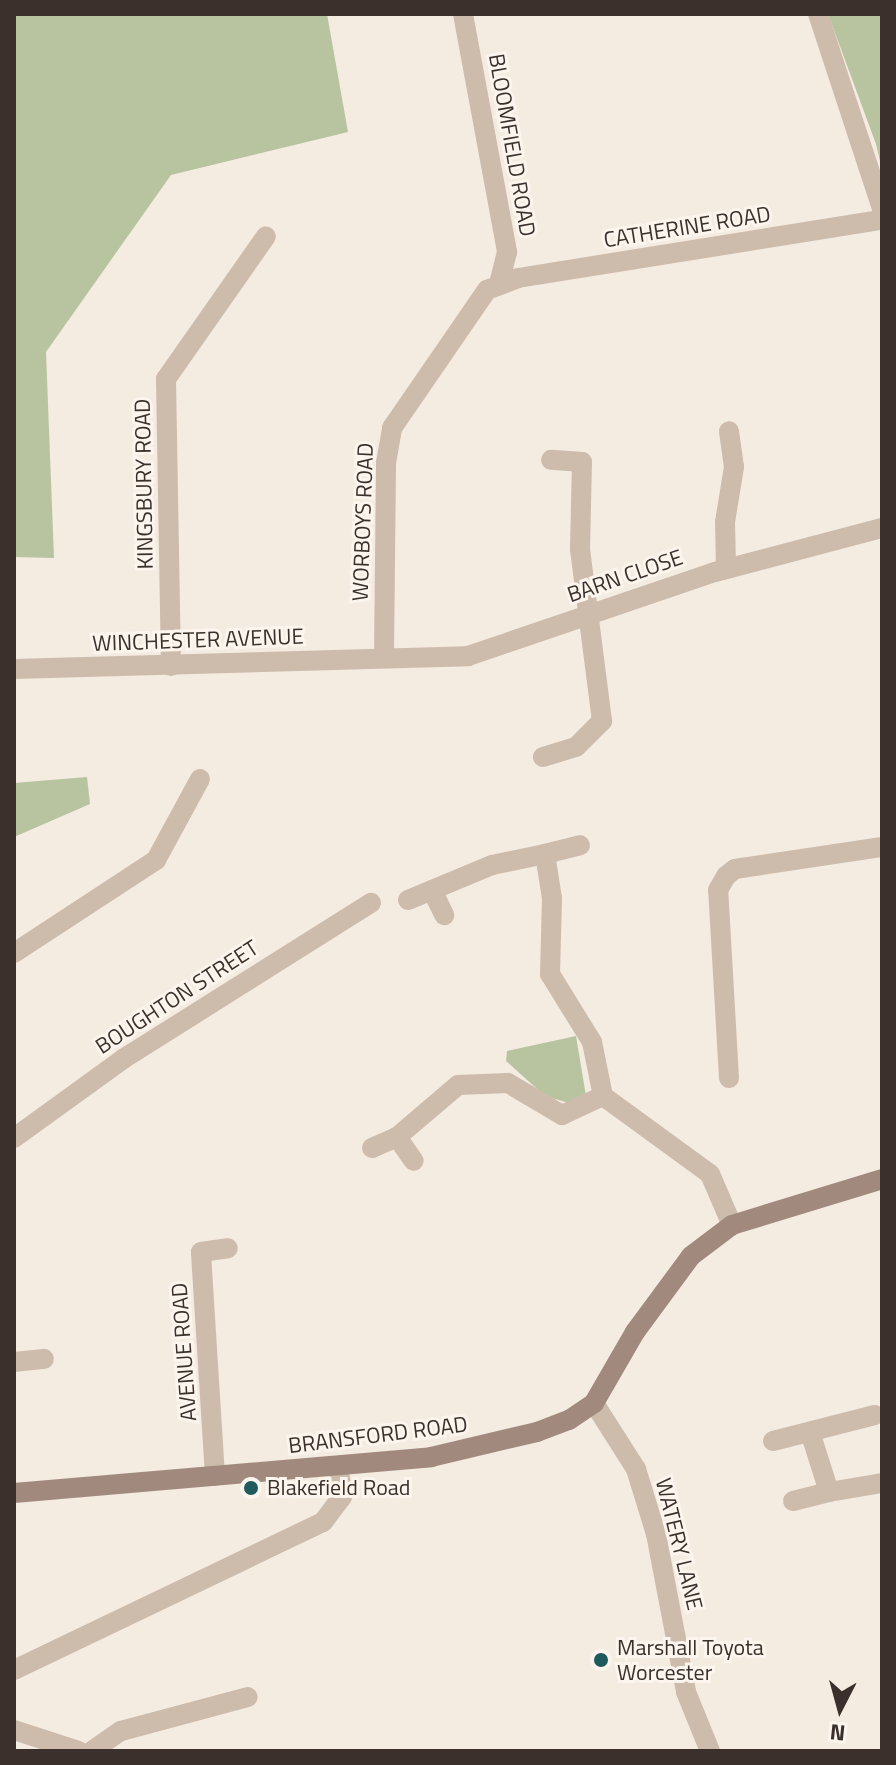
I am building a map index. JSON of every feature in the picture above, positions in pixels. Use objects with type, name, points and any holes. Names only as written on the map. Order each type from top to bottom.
[{"type":"main road","name":"BRANSFORD ROAD","points":[[14,1493],[339,1467],[486,1446],[569,1420],[594,1403],[635,1332],[691,1256],[732,1225],[882,1179]]},
{"type":"street","name":"BLOOMFIELD ROAD","points":[[463,14],[507,252],[499,284]]},
{"type":"street","points":[[818,14],[882,209]]},
{"type":"street","name":"CATHERINE ROAD","points":[[499,284],[882,220]]},
{"type":"street","name":"KINGSBURY ROAD","points":[[171,666],[166,379],[266,236]]},
{"type":"street","name":"WORBOYS ROAD","points":[[384,656],[386,463],[392,428],[487,290],[499,284]]},
{"type":"street","points":[[726,568],[725,522],[734,467],[729,431]]},
{"type":"street","points":[[543,757],[576,747],[602,721],[591,611],[580,549],[582,462],[551,460]]},
{"type":"street","name":"BARN CLOSE","points":[[384,656],[468,656],[591,611],[726,568],[882,528]]},
{"type":"street","name":"WINCHESTER AVENUE","points":[[14,669],[171,666],[384,656]]},
{"type":"street","points":[[14,953],[156,860],[200,779]]},
{"type":"street","points":[[408,900],[492,865],[580,845]]},
{"type":"street","points":[[729,1078],[718,890],[726,876],[735,869],[882,847]]},
{"type":"street","points":[[545,854],[552,898],[550,974],[592,1042],[603,1096],[710,1174],[732,1225]]},
{"type":"street","points":[[432,890],[444,915]]},
{"type":"street","name":"BOUGHTON STREET","points":[[14,1138],[123,1059],[371,903]]},
{"type":"street","points":[[372,1148],[397,1137],[458,1085],[508,1083],[562,1115],[603,1096]]},
{"type":"street","points":[[397,1137],[414,1161]]},
{"type":"street","name":"AVENUE ROAD","points":[[215,1476],[201,1252],[228,1248]]},
{"type":"street","points":[[14,1362],[44,1359]]},
{"type":"street","name":"WATERY LANE","points":[[594,1403],[636,1469],[656,1534],[686,1692],[710,1751]]},
{"type":"street","points":[[773,1441],[875,1415]]},
{"type":"street","points":[[810,1432],[829,1492]]},
{"type":"street","points":[[14,1670],[323,1522],[342,1497],[339,1467]]},
{"type":"street","points":[[793,1501],[882,1483]]},
{"type":"street","points":[[92,1751],[121,1731],[248,1697]]},
{"type":"street","points":[[14,1730],[79,1751]]},
{"type":"green space","points":[[14,14],[327,14],[348,132],[171,175],[46,352],[54,558],[14,557]]},
{"type":"green space","points":[[828,14],[882,14],[882,170],[876,144]]},
{"type":"green space","points":[[87,777],[90,804],[14,837],[14,783]]},
{"type":"green space","points":[[576,1036],[586,1096],[569,1103],[545,1096],[506,1061],[507,1051]]},
{"type":"place","name":"Blakefield Road","points":[[251,1488]]},
{"type":"place","name":"Marshall Toyota Worcester","points":[[601,1660]]}]
